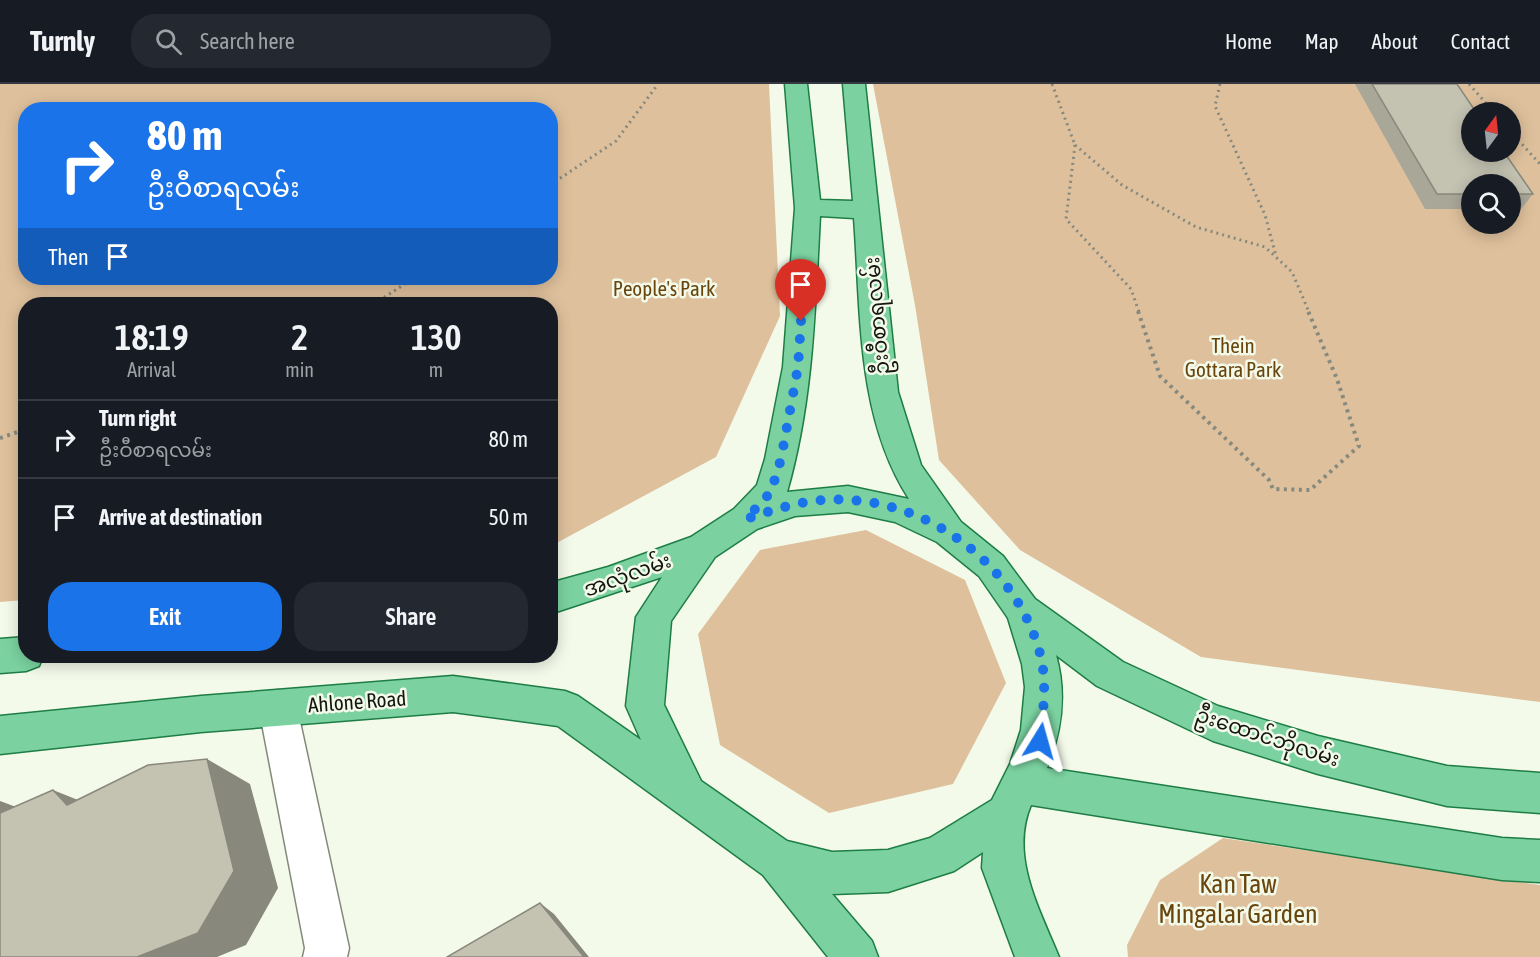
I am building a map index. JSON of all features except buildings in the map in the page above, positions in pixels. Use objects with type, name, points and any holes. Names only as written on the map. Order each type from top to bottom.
[{"type":"main road","points":[[687,795],[645,706],[654,616],[703,547],[746,519],[771,492],[781,459],[798,367],[808,208],[796,84]]},
{"type":"main road","name":"ဦးဝီစာရလမ်း","points":[[854,84],[883,392],[907,469],[949,532]]},
{"type":"main road","points":[[808,208],[866,210]]},
{"type":"main road","points":[[746,519],[795,503],[848,500],[900,509],[949,532],[991,566],[1023,610],[1040,651],[1046,695],[1040,741],[1014,799],[1003,868],[1037,957]]},
{"type":"main road","name":"အလုံလမ်း","points":[[558,598],[594,589],[646,566],[703,547]]},
{"type":"main road","name":"ဦးထောင်ဘိုလမ်း","points":[[1023,610],[1110,674],[1213,723],[1318,755],[1447,786],[1540,793]]},
{"type":"main road","points":[[0,656],[18,655]]},
{"type":"main road","name":"Ahlone Road","points":[[0,735],[278,708],[453,694],[565,709],[778,860]]},
{"type":"main road","points":[[778,860],[832,873],[888,871],[939,856],[1014,799],[1138,800],[1502,859],[1540,861]]},
{"type":"main road","points":[[778,860],[856,957]]},
{"type":"street","points":[[278,708],[327,948],[325,957]]},
{"type":"path","points":[[558,180],[616,141],[658,84]]},
{"type":"path","points":[[1052,84],[1075,146],[1065,219],[1131,289],[1160,376],[1269,480],[1273,489],[1310,490],[1359,446],[1337,379],[1293,272],[1265,247],[1186,222],[1122,185],[1075,146]]},
{"type":"path","points":[[1220,84],[1215,106],[1265,215],[1276,257]]},
{"type":"path","points":[[1469,84],[1485,102]]},
{"type":"path","points":[[1521,143],[1540,164]]},
{"type":"path","points":[[385,297],[403,285]]},
{"type":"path","points":[[0,438],[18,432]]},
{"type":"green space","name":"People's Park","points":[[0,84],[769,84],[780,316],[716,457],[558,542],[558,297],[18,297],[18,601],[0,602]]},
{"type":"green space","name":"Thein Gottara Park","points":[[873,84],[1540,84],[1540,702],[1201,657],[1020,550],[939,460],[915,305]]},
{"type":"green space","points":[[866,530],[965,580],[1006,683],[953,784],[829,813],[720,745],[698,634],[760,550]]},
{"type":"green space","name":"Kan Taw Mingalar Garden","points":[[1223,838],[1540,885],[1540,957],[1128,957],[1127,945],[1160,880]]},
{"type":"route","points":[[801,321],[798,367],[781,459],[771,492],[746,519],[795,503],[848,500],[900,509],[949,532],[991,566],[1023,610],[1040,651],[1046,695],[1040,741]]}]
